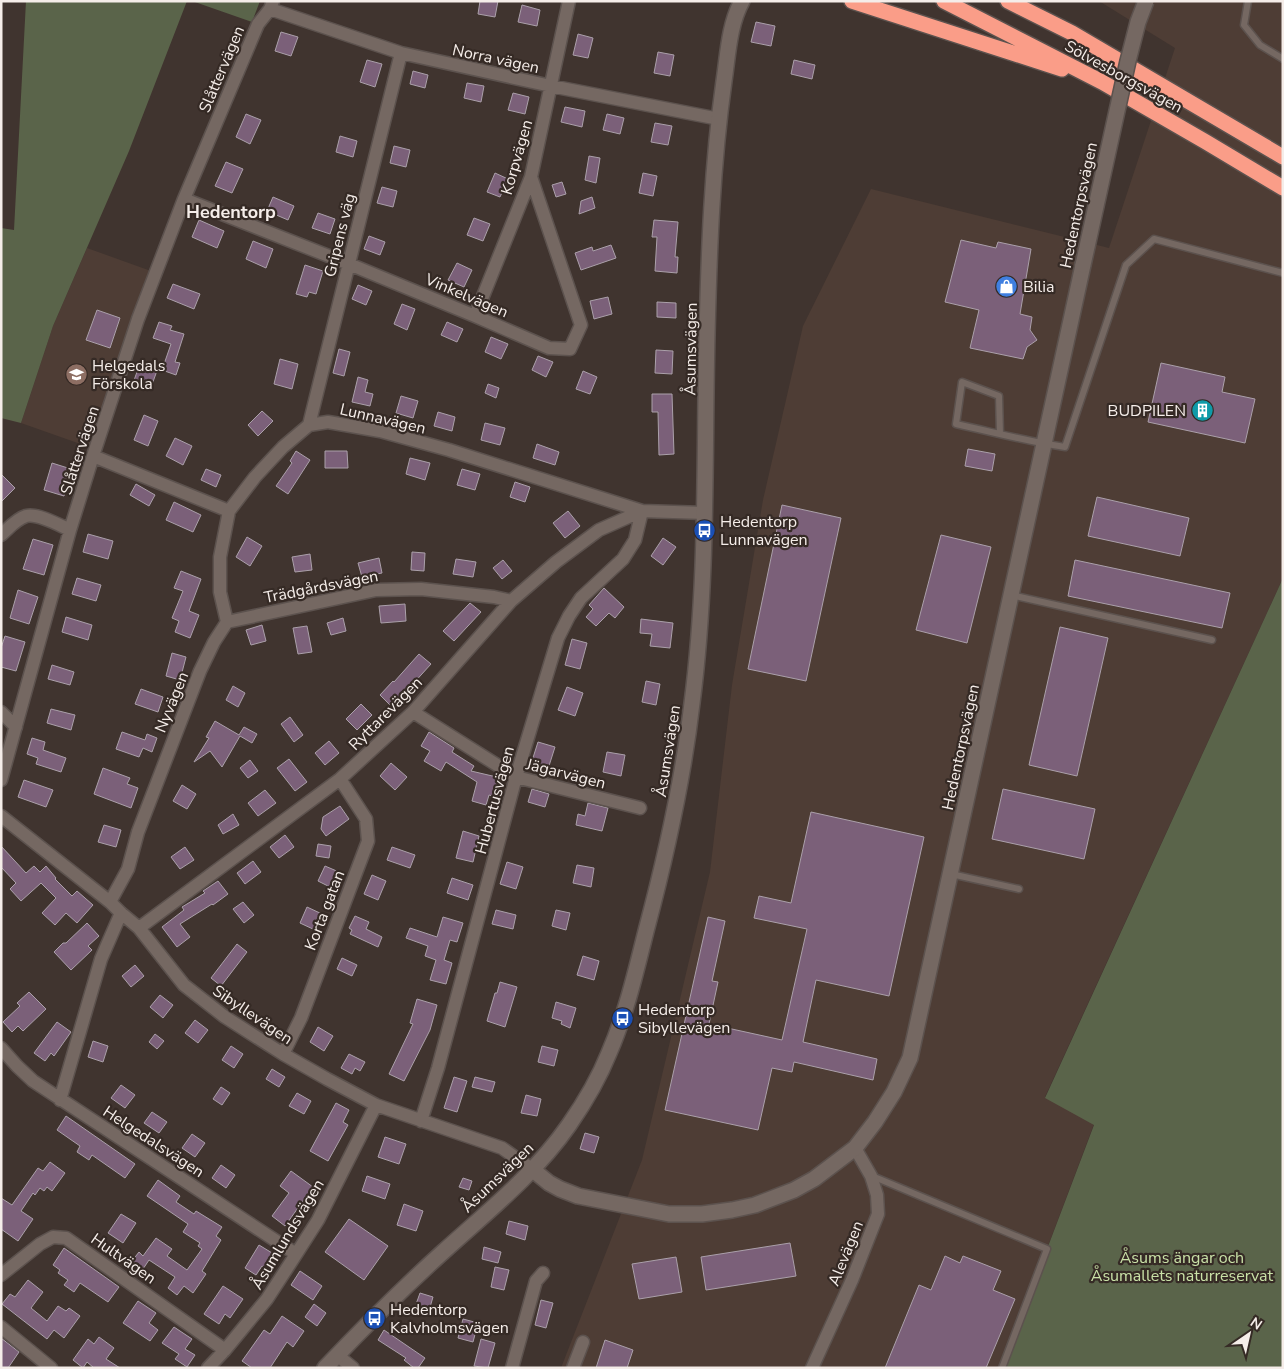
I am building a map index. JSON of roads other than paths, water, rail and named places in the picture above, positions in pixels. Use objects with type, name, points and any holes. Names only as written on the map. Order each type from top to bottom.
[{"type":"highway","points":[[852,1],[1102,82]]},
{"type":"highway","name":"Sölvesborgsvägen","points":[[944,1],[1102,82],[1283,188]]},
{"type":"highway","name":"Sölvesborgsvägen","points":[[1008,1],[1072,33],[1283,157]]},
{"type":"highway","points":[[1029,1],[1072,33]]},
{"type":"street","name":"Korpvägen","points":[[475,316],[531,177],[569,1]]},
{"type":"street","name":"Åsumsvägen","points":[[730,1],[734,20]]},
{"type":"street","name":"Åsumsvägen","points":[[325,1368],[425,1268],[533,1170],[569,1125],[591,1089],[609,1053],[622,1018],[660,879],[685,755],[693,701],[705,513],[706,385],[713,181],[719,119],[734,20],[742,1]]},
{"type":"street","name":"Hedentorpsvägen","points":[[533,1170],[549,1183],[578,1196],[669,1214],[702,1214],[732,1210],[755,1205],[780,1196],[814,1179],[856,1148],[894,1092],[910,1058],[1128,60],[1138,22],[1146,1]]},
{"type":"street","name":"Norra vägen","points":[[272,5],[401,53],[551,86],[719,119]]},
{"type":"street","name":"Slåttervägen","points":[[1,780],[70,530],[138,319],[184,199],[258,24],[272,5]]},
{"type":"street","name":"Gripens väg","points":[[309,425],[401,53]]},
{"type":"street","name":"Vinkelvägen","points":[[184,199],[349,264],[549,348],[570,349],[581,325],[531,177]]},
{"type":"street","name":"Lunnavägen","points":[[309,425],[328,422],[380,431],[449,450],[642,511],[705,513]]},
{"type":"street","points":[[227,622],[220,592],[220,557],[230,511],[255,477],[283,447],[309,425]]},
{"type":"street","points":[[93,456],[230,511]]},
{"type":"street","name":"Ryttarevägen","points":[[139,928],[340,779],[413,712],[511,601],[556,562],[599,530],[642,511]]},
{"type":"street","name":"Hubertusvägen","points":[[421,1121],[440,1059],[516,777],[558,638],[581,598],[623,559],[635,540],[642,511]]},
{"type":"street","points":[[1,535],[26,516],[37,516],[70,530]]},
{"type":"street","name":"Trädgårdsvägen","points":[[227,622],[376,590],[421,589],[494,597],[511,601]]},
{"type":"street","name":"Nyvägen","points":[[110,902],[128,869],[138,832],[200,671],[214,642],[227,622]]},
{"type":"street","points":[[1,712],[16,728]]},
{"type":"street","name":"Jägarvägen","points":[[413,712],[516,777],[640,808]]},
{"type":"street","name":"Korta gatan","points":[[283,1054],[301,1018],[368,841],[366,819],[340,779]]},
{"type":"street","name":"Sibyllevägen","points":[[1,816],[110,902],[139,928],[184,985],[225,1017],[283,1054],[376,1105],[502,1148],[533,1170]]},
{"type":"street","points":[[60,1100],[101,959],[121,913]]},
{"type":"street","name":"Helgedalsvägen","points":[[1,1048],[33,1081],[60,1100],[296,1254]]},
{"type":"street","name":"Åsumlundsvägen","points":[[208,1368],[267,1299],[318,1220],[376,1105]]},
{"type":"street","name":"Alevägen","points":[[812,1368],[852,1280],[878,1214],[877,1195],[871,1176],[856,1148]]},
{"type":"street","name":"Hultvägen","points":[[1,1274],[40,1244],[53,1237],[66,1238],[225,1350]]},
{"type":"street","points":[[512,1368],[536,1281],[543,1273]]},
{"type":"street","points":[[1,1326],[51,1368]]},
{"type":"street","points":[[572,1368],[583,1342]]},
{"type":"street","points":[[337,1355],[353,1368]]},
{"type":"lane","points":[[1248,1],[1244,25],[1260,46],[1283,59]]},
{"type":"lane","points":[[1000,434],[999,396],[962,382],[956,424],[1000,434],[1044,444],[1065,447],[1126,265],[1154,239],[1283,273]]},
{"type":"lane","points":[[1011,595],[1212,640]]},
{"type":"lane","points":[[950,874],[1018,889]]},
{"type":"lane","points":[[871,1176],[1047,1249],[1002,1368]]},
{"type":"place","name":"Bilia","points":[[1007,286]]},
{"type":"place","name":"Helgedals Förskola","points":[[76,374]]},
{"type":"place","name":"BUDPILEN","points":[[1202,410]]},
{"type":"place","name":"Hedentorp Lunnavägen","points":[[704,530]]},
{"type":"place","name":"Hedentorp Sibyllevägen","points":[[622,1018]]},
{"type":"place","name":"Hedentorp Kalvholmsvägen","points":[[374,1318]]},
{"type":"district","name":"Hedentorp","points":[[231,212]]},
{"type":"park label","name":"Åsums ängar och Åsumallets naturreservat","points":[[1182,1266]]}]
